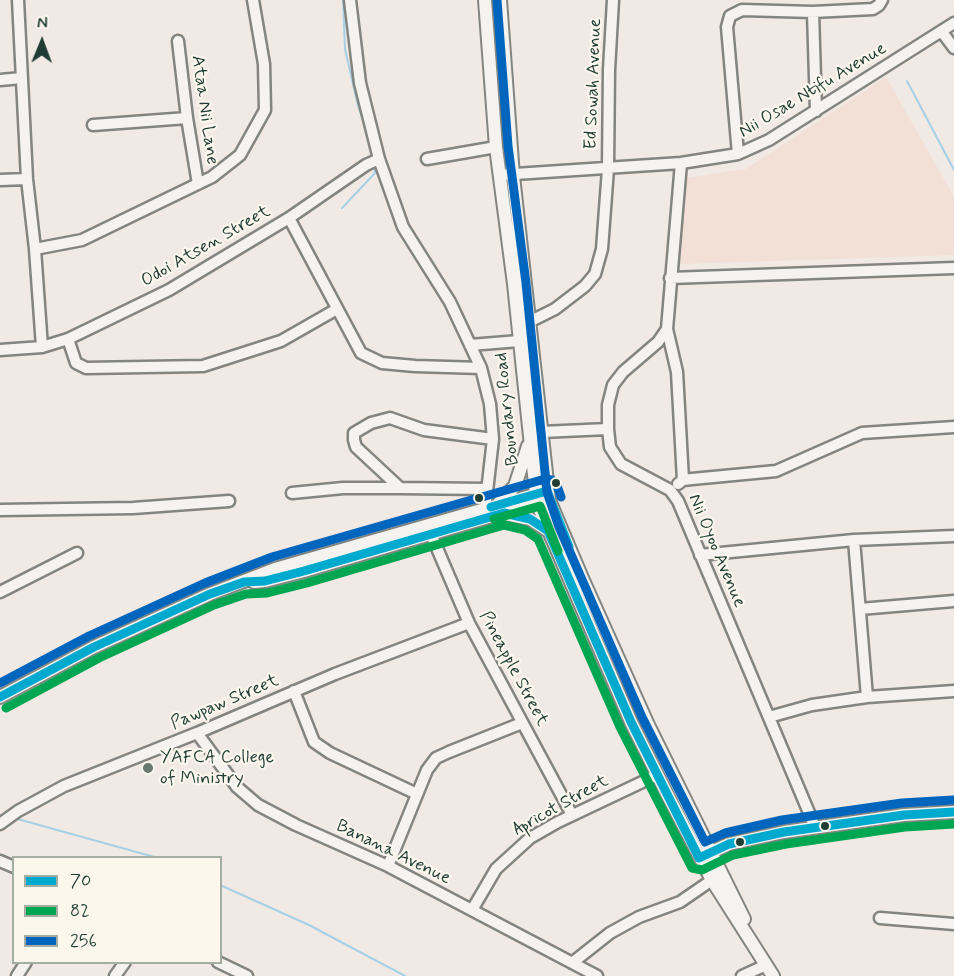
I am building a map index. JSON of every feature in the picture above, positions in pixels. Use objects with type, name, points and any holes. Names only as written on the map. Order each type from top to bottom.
[{"type":"main road","name":"Boundary Road","points":[[484,0],[496,147],[530,440],[548,531],[626,711],[657,775],[748,926],[754,945]]},
{"type":"main road","name":"Boundary Road","points":[[500,0],[513,176],[541,432],[542,497],[582,578],[638,703],[705,855],[712,880],[772,976]]},
{"type":"main road","points":[[501,509],[515,486],[530,440]]},
{"type":"main road","points":[[244,582],[265,581],[304,571],[431,534],[542,497]]},
{"type":"main road","points":[[0,697],[94,647],[210,594],[274,569],[484,509],[501,509],[530,519],[548,531]]},
{"type":"main road","points":[[705,855],[751,838],[814,827],[904,815],[954,812]]},
{"type":"street","points":[[18,0],[27,179],[42,347]]},
{"type":"street","points":[[35,249],[82,240],[212,177],[240,155],[265,110],[264,64],[253,0]]},
{"type":"street","points":[[350,0],[360,83],[374,162],[403,227],[450,302],[481,368],[490,404],[493,439],[484,509]]},
{"type":"street","name":"Ed Sowah Avenue","points":[[529,322],[555,309],[585,286],[595,274],[602,249],[608,169],[609,70],[613,0]]},
{"type":"street","points":[[738,154],[727,27],[730,16],[742,10],[813,12],[873,9],[882,0]]},
{"type":"street","points":[[813,12],[816,111]]},
{"type":"street","name":"Nii Osae Ntifu Avenue","points":[[500,175],[513,176],[681,163],[738,154],[770,140],[954,23]]},
{"type":"street","points":[[942,32],[954,48]]},
{"type":"street","name":"Ataa Nii Lane","points":[[178,41],[198,184]]},
{"type":"street","points":[[0,80],[22,78]]},
{"type":"street","points":[[93,124],[187,118]]},
{"type":"street","points":[[427,159],[496,147]]},
{"type":"street","name":"Odoi Atsen Street","points":[[0,350],[42,347],[68,339],[170,290],[289,218],[374,162]]},
{"type":"street","points":[[681,163],[670,278],[668,328],[677,372],[683,480]]},
{"type":"street","points":[[0,180],[27,179]]},
{"type":"street","points":[[289,218],[361,353],[381,363],[481,368]]},
{"type":"street","points":[[670,278],[954,268]]},
{"type":"street","points":[[68,339],[76,363],[86,368],[203,366],[280,341],[337,309]]},
{"type":"street","name":"Nii Oyoo Avenue","points":[[668,328],[658,342],[623,372],[613,385],[608,405],[610,447],[621,464],[670,490],[678,501],[814,827]]},
{"type":"street","points":[[470,345],[519,341]]},
{"type":"street","points":[[400,488],[356,447],[354,433],[371,423],[390,417],[424,430],[493,439]]},
{"type":"street","points":[[670,490],[683,480],[776,471],[862,433],[954,427]]},
{"type":"street","points":[[541,432],[608,429]]},
{"type":"street","points":[[292,493],[343,488],[487,489]]},
{"type":"street","points":[[0,510],[133,508],[229,501]]},
{"type":"street","name":"Pineapple Street","points":[[431,534],[469,623],[572,815]]},
{"type":"street","points":[[700,555],[854,540],[954,536]]},
{"type":"street","points":[[854,540],[867,697]]},
{"type":"street","points":[[0,592],[78,553]]},
{"type":"street","points":[[860,609],[954,601]]},
{"type":"street","name":"Pawpaw Street","points":[[0,824],[18,811],[64,786],[294,691],[469,623]]},
{"type":"street","points":[[294,691],[314,742],[330,753],[417,794]]},
{"type":"street","points":[[769,717],[812,705],[867,697],[954,691]]},
{"type":"street","points":[[388,866],[427,770],[436,758],[522,723]]},
{"type":"street","name":"Banana Avenue","points":[[197,733],[237,787],[258,805],[388,866],[597,976]]},
{"type":"street","name":"Apricot Street","points":[[472,910],[496,869],[530,838],[572,815],[657,775]]},
{"type":"street","points":[[572,963],[610,933],[639,917],[680,902],[712,880]]},
{"type":"street","points":[[880,918],[954,924]]},
{"type":"street","points":[[115,976],[124,964]]},
{"type":"street","points":[[220,964],[233,973],[247,976]]},
{"type":"street","points":[[742,976],[766,964]]},
{"type":"shaded area","points":[[886,77],[954,197],[954,255],[679,264],[686,178],[746,169]]},
{"type":"waterway","points":[[343,0],[345,49],[358,106],[367,132]]},
{"type":"waterway","points":[[907,81],[954,170]]},
{"type":"waterway","points":[[342,208],[375,173],[374,164]]},
{"type":"waterway","points":[[14,818],[151,856]]},
{"type":"waterway","points":[[222,886],[309,925],[405,976]]},
{"type":"transit line","name":"256","points":[[497,0],[508,146],[526,283],[547,492],[559,527],[642,717],[705,842],[725,833],[782,820],[902,803],[953,800]]},
{"type":"transit line","name":"256","points":[[0,683],[89,636],[205,583],[272,557],[545,479],[556,483],[561,497]]},
{"type":"transit line","name":"70","points":[[491,507],[547,491],[569,547]]},
{"type":"transit line","name":"82","points":[[494,519],[540,506],[558,551]]},
{"type":"transit line","name":"70","points":[[0,697],[94,647],[210,594],[244,582],[265,581],[304,571],[504,513],[530,519],[548,531],[631,722],[699,858],[729,844],[784,832],[904,815],[954,812]]},
{"type":"transit line","name":"82","points":[[6,708],[99,658],[214,605],[246,594],[267,593],[307,583],[504,525],[525,530],[538,539],[620,727],[692,868],[702,870],[733,855],[786,844],[905,827],[954,824]]},
{"type":"place","name":"YAFCA College of Ministry","points":[[148,768]]}]
